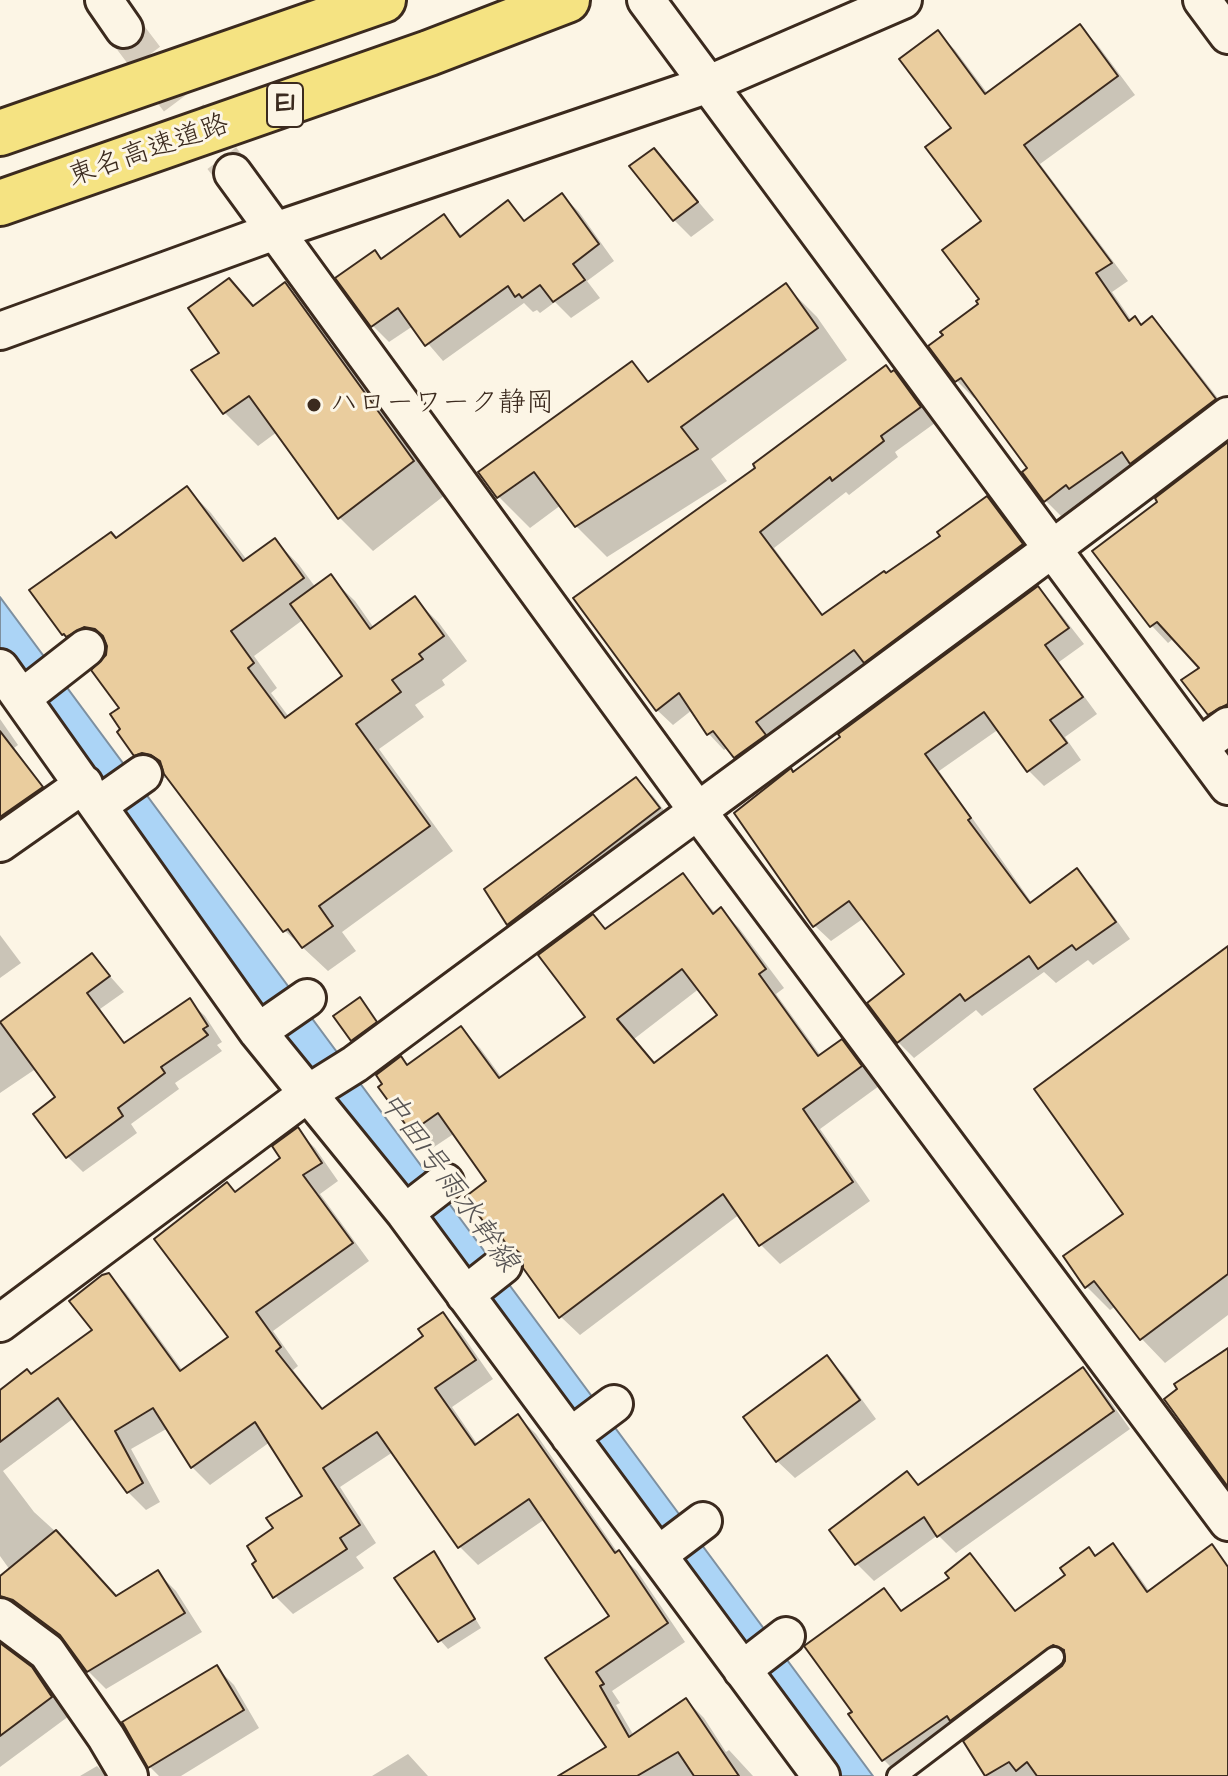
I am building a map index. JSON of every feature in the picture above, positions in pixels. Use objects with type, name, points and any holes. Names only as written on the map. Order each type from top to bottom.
[{"type":"highway","name":"E1","points":[[0,133],[383,0]]},
{"type":"highway","name":"東名高速道路","points":[[0,203],[429,53],[567,0]]},
{"type":"street","points":[[104,0],[124,29]]},
{"type":"street","points":[[646,0],[1228,786]]},
{"type":"street","points":[[0,331],[275,231],[709,84],[903,0]]},
{"type":"street","points":[[1202,0],[1228,35]]},
{"type":"street","points":[[233,173],[697,810],[1228,1522]]},
{"type":"street","points":[[0,1323],[1054,549],[1228,416]]},
{"type":"street","points":[[0,668],[50,675],[110,789],[282,1017],[316,1089],[423,1199],[481,1282],[577,1431],[749,1665],[821,1776]]},
{"type":"street","points":[[1199,747],[1228,726]]},
{"type":"street","points":[[0,843],[110,789]]},
{"type":"street","points":[[577,1431],[614,1404]]},
{"type":"street","points":[[665,1550],[703,1521]]},
{"type":"street","points":[[0,1617],[47,1652],[129,1776]]},
{"type":"street","points":[[749,1665],[786,1636]]},
{"type":"lane","points":[[897,1776],[1054,1657]]},
{"type":"water","points":[[0,597],[873,1776],[837,1776],[309,1071],[0,649]]},
{"type":"building","points":[[1080,24],[1118,76],[1024,145],[1112,263],[1096,273],[1129,321],[1135,316],[1141,325],[1152,316],[1216,399],[1130,464],[1122,452],[1069,489],[1066,485],[1044,502],[1022,472],[1027,468],[961,378],[955,382],[928,346],[943,335],[940,332],[978,304],[976,301],[979,299],[942,250],[981,221],[925,147],[951,128],[899,59],[938,30],[985,94]]},
{"type":"building","points":[[654,148],[698,202],[673,221],[629,166]]},
{"type":"building","points":[[562,193],[599,244],[573,264],[585,280],[553,302],[540,285],[522,298],[519,294],[515,297],[508,286],[425,346],[398,308],[371,327],[335,278],[375,250],[381,259],[444,214],[460,237],[508,200],[524,221]]},
{"type":"building","name":"ハローワーク静岡","points":[[229,278],[253,306],[285,282],[414,461],[338,519],[249,396],[223,414],[191,370],[219,353],[188,308]]},
{"type":"building","points":[[786,283],[818,328],[681,427],[698,449],[575,527],[534,472],[497,498],[478,472],[632,361],[648,382]]},
{"type":"building","points":[[886,365],[891,372],[894,370],[921,407],[881,436],[884,441],[832,481],[830,477],[760,532],[822,615],[940,536],[937,532],[987,496],[1023,544],[864,663],[854,650],[756,722],[766,735],[734,758],[713,731],[707,735],[679,693],[656,711],[573,598],[755,468],[753,464]]},
{"type":"building","points":[[1228,442],[1228,704],[1208,715],[1181,680],[1199,668],[1157,622],[1150,627],[1092,551],[1157,502],[1155,498]]},
{"type":"building","points":[[187,486],[243,561],[275,538],[304,578],[231,631],[254,663],[248,668],[285,718],[342,676],[290,604],[331,574],[370,629],[415,596],[444,636],[419,654],[423,659],[392,680],[401,692],[356,724],[430,826],[319,906],[333,926],[302,948],[288,929],[283,932],[164,774],[160,761],[142,753],[134,756],[117,732],[120,729],[110,714],[119,708],[91,670],[106,655],[103,636],[95,629],[84,627],[66,637],[62,635],[29,590],[111,532],[116,538]]},
{"type":"building","points":[[1038,586],[1069,628],[1045,645],[1083,697],[1050,720],[1067,743],[1027,772],[984,712],[925,754],[971,818],[968,820],[1030,903],[1077,868],[1116,922],[1076,950],[1072,945],[1038,969],[1029,956],[965,1001],[960,994],[897,1043],[867,1003],[904,974],[849,901],[813,927],[734,813],[791,768],[793,772],[840,737],[838,734]]},
{"type":"building","points":[[0,731],[43,787],[0,817]]},
{"type":"building","points":[[636,777],[660,808],[507,925],[484,889]]},
{"type":"building","points":[[683,873],[713,914],[721,907],[766,969],[759,974],[818,1056],[842,1039],[862,1066],[803,1109],[853,1182],[759,1246],[723,1194],[559,1318],[523,1268],[520,1253],[502,1238],[498,1241],[465,1197],[486,1181],[438,1113],[411,1132],[378,1087],[382,1084],[376,1075],[401,1056],[407,1065],[461,1026],[499,1078],[585,1017],[538,955],[593,914],[605,929]],"holes":[[[682,969],[717,1015],[654,1063],[617,1019]]]},
{"type":"building","points":[[1228,946],[1228,1274],[1140,1340],[1094,1281],[1085,1288],[1063,1256],[1123,1214],[1034,1089]]},
{"type":"building","points":[[92,953],[110,976],[87,993],[124,1043],[190,998],[208,1026],[203,1029],[208,1035],[161,1067],[165,1073],[118,1108],[123,1116],[66,1158],[33,1114],[55,1097],[0,1022]]},
{"type":"building","points":[[360,997],[377,1022],[351,1041],[333,1016]]},
{"type":"building","points":[[298,1127],[322,1163],[303,1175],[353,1243],[256,1312],[281,1347],[276,1351],[322,1409],[423,1336],[418,1329],[443,1312],[476,1360],[435,1388],[475,1445],[518,1414],[615,1553],[619,1550],[668,1623],[596,1672],[604,1684],[600,1686],[629,1737],[686,1698],[739,1776],[694,1776],[678,1752],[637,1776],[558,1776],[606,1747],[545,1658],[609,1616],[529,1499],[458,1548],[377,1432],[323,1468],[360,1525],[340,1538],[347,1549],[273,1598],[252,1564],[256,1561],[247,1546],[273,1528],[266,1518],[302,1496],[255,1422],[191,1468],[153,1408],[115,1431],[143,1483],[127,1493],[58,1398],[0,1442],[0,1390],[27,1369],[31,1374],[92,1330],[69,1301],[102,1275],[109,1273],[180,1371],[228,1337],[154,1239],[227,1182],[235,1192],[280,1158],[272,1146]]},
{"type":"building","points":[[1228,1348],[1228,1487],[1164,1399],[1177,1389],[1174,1384]]},
{"type":"building","points":[[827,1355],[860,1400],[776,1462],[743,1417]]},
{"type":"building","points":[[1083,1367],[1114,1411],[937,1537],[924,1517],[855,1565],[829,1530],[907,1471],[918,1485]]},
{"type":"building","points":[[56,1530],[116,1596],[158,1570],[185,1613],[87,1672],[60,1635],[13,1600],[0,1596],[0,1576]]},
{"type":"building","points":[[1113,1543],[1147,1592],[1212,1544],[1228,1567],[1228,1776],[1037,1776],[1027,1762],[1016,1771],[1009,1762],[985,1776],[963,1741],[1062,1666],[1064,1650],[1053,1645],[950,1721],[947,1716],[882,1761],[848,1714],[852,1712],[804,1646],[884,1588],[901,1611],[949,1578],[945,1573],[970,1553],[1015,1611],[1065,1575],[1060,1568],[1089,1547],[1095,1556]]},
{"type":"building","points":[[434,1551],[475,1619],[438,1642],[394,1578]]},
{"type":"building","points":[[0,1643],[32,1667],[52,1697],[0,1736]]},
{"type":"building","points":[[217,1665],[244,1710],[148,1768],[122,1722]]},
{"type":"tunnel","points":[[124,29],[233,173]]},
{"type":"place","name":"ハローワーク静岡","points":[[314,405]]},
{"type":"water label","name":"中田1号雨水幹線","points":[[447,1183]]}]
